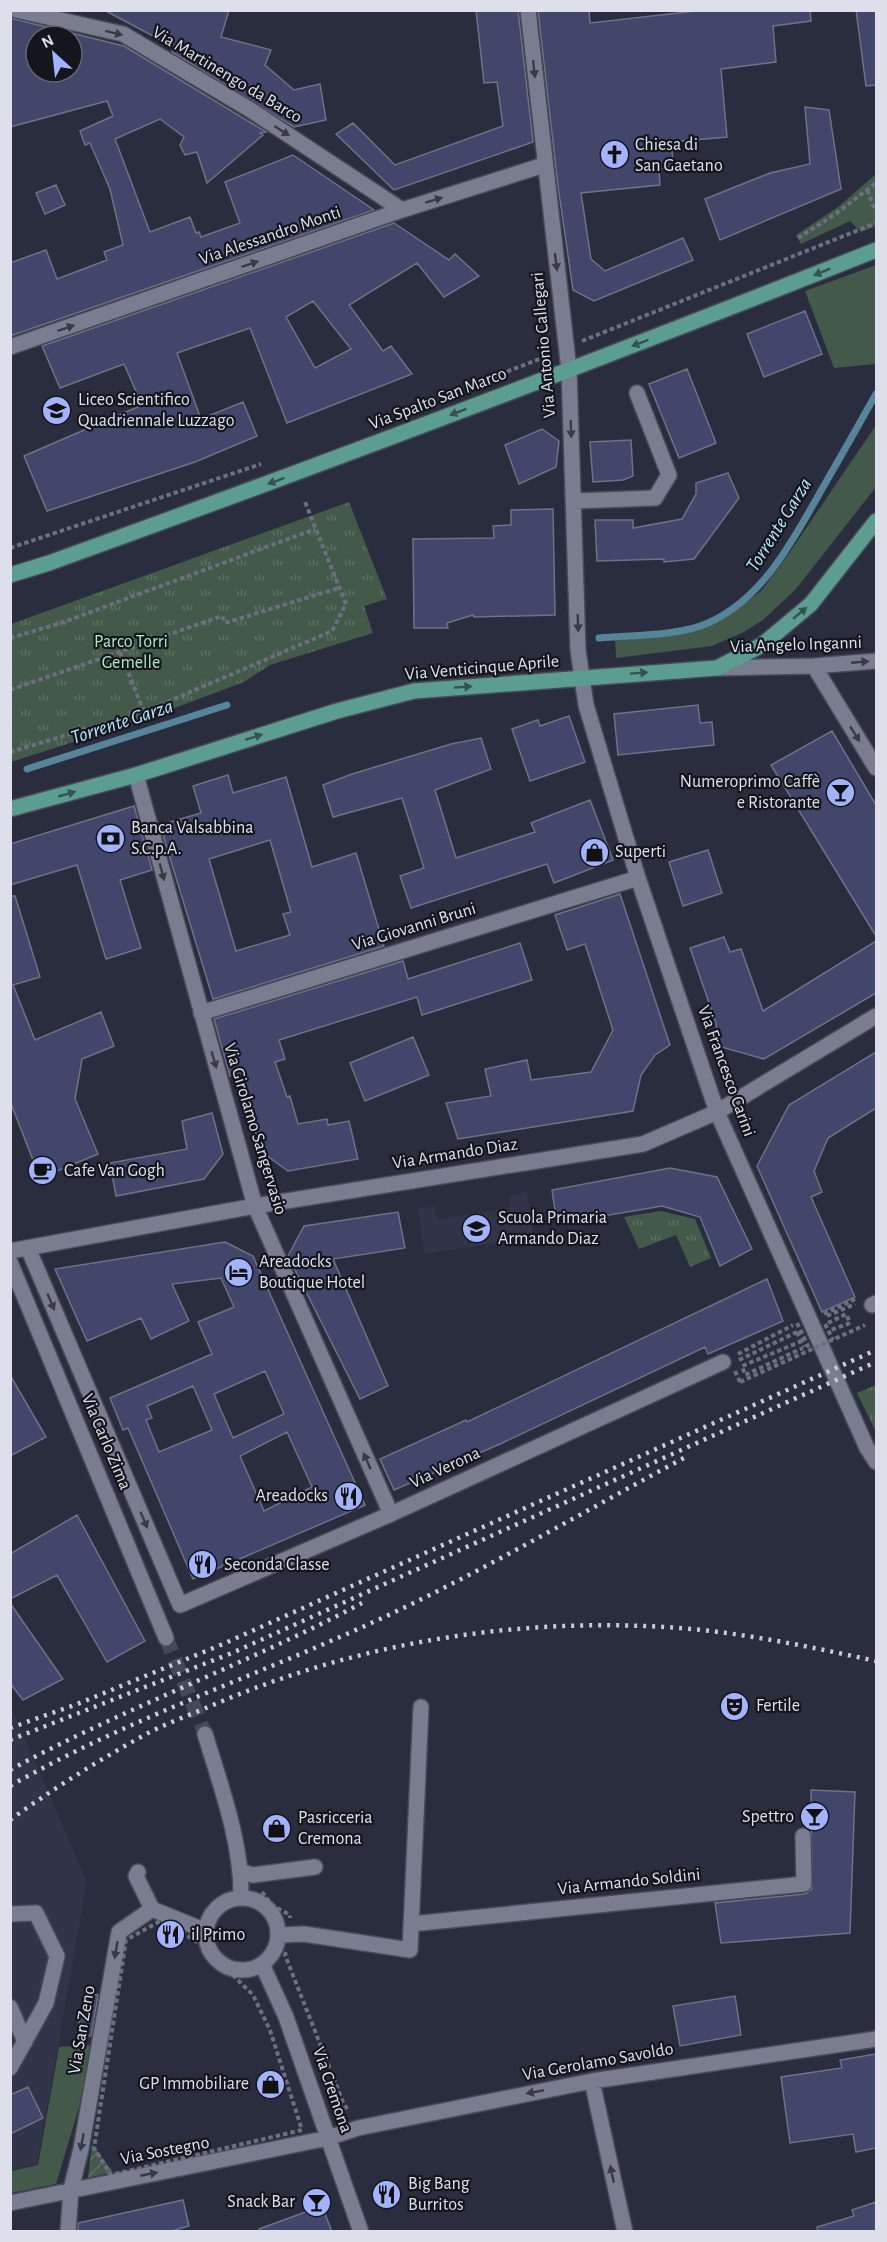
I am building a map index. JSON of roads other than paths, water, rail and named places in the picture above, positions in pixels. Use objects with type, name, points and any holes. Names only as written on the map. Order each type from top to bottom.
[{"type":"main road","name":"Via Spalto San Marco","points":[[10,575],[269,483],[569,370],[876,250]]},
{"type":"main road","name":"Via Venticinque Aprile","points":[[10,809],[136,775],[337,711],[414,691],[717,668],[762,645],[811,604],[876,521]]},
{"type":"street","name":"Via Martinengo da Barco","points":[[16,10],[123,34],[249,109],[402,210]]},
{"type":"street","name":"Via Antonio Callegari","points":[[528,10],[569,370],[581,678]]},
{"type":"street","name":"Via Alessandro Monti","points":[[10,347],[402,210],[544,165]]},
{"type":"street","points":[[574,501],[655,498],[669,475],[637,393]]},
{"type":"street","name":"Via Angelo Inganni","points":[[717,668],[814,666],[876,661]]},
{"type":"street","points":[[814,666],[876,768]]},
{"type":"street","name":"Via Francesco Carini","points":[[581,678],[586,705],[638,878],[717,1112],[821,1330],[867,1448],[876,1462]]},
{"type":"street","name":"Via Girolamo Sangervasio","points":[[136,775],[255,1206],[391,1514]]},
{"type":"street","name":"Via Giovanni Bruni","points":[[201,1013],[638,878]]},
{"type":"street","name":"Via Armando Diaz","points":[[10,1251],[255,1206],[643,1144],[717,1112],[876,1016]]},
{"type":"street","name":"Via Carlo Zima","points":[[28,1248],[180,1605]]},
{"type":"street","name":"Via Carlo Zima","points":[[10,1262],[166,1638]]},
{"type":"street","name":"Via Verona","points":[[180,1605],[391,1514],[723,1362]]},
{"type":"street","points":[[278,1935],[304,1934],[410,1950],[420,1707]]},
{"type":"street","points":[[205,1734],[242,1872],[241,1898]]},
{"type":"street","name":"Via Armando Soldini","points":[[411,1924],[804,1884],[803,1836]]},
{"type":"street","points":[[242,1872],[253,1875],[315,1868]]},
{"type":"street","points":[[138,1872],[135,1876],[152,1909],[206,1931]]},
{"type":"street","points":[[241,1898],[253,1899],[272,1913],[277,1923],[278,1935],[274,1952],[262,1964],[251,1969],[240,1970],[229,1968],[211,1953],[206,1931],[210,1918],[218,1908],[229,1901],[241,1898]]},
{"type":"street","name":"Via San Zeno","points":[[68,2232],[71,2189],[88,2148],[119,1932],[152,1909]]},
{"type":"street","points":[[10,1914],[36,1913],[57,1956],[46,2004],[10,2068]]},
{"type":"street","name":"Via Cremona","points":[[262,1964],[286,2017],[361,2232]]},
{"type":"street","points":[[10,2007],[25,2042]]},
{"type":"street","name":"Via Gerolamo Savoldo","points":[[328,2138],[358,2128],[592,2081],[876,2039]]},
{"type":"street","points":[[592,2081],[625,2232]]},
{"type":"street","name":"Via Sostegno","points":[[10,2203],[328,2138]]},
{"type":"waterway","name":"Torrente Garza","points":[[599,638],[670,633],[697,627],[728,612],[745,599],[761,583],[788,547],[876,394]]},
{"type":"waterway","name":"Torrente Garza","points":[[27,769],[227,705]]},
{"type":"tunnel","points":[[166,1638],[205,1734]]},
{"type":"railway","points":[[10,1728],[75,1705],[223,1644],[876,1350]]},
{"type":"railway","points":[[10,1740],[232,1653],[876,1362]]},
{"type":"railway","points":[[10,1786],[52,1763],[139,1722],[400,1610],[684,1458]]},
{"type":"railway","points":[[10,1770],[97,1726],[275,1646],[362,1603]]},
{"type":"railway","points":[[10,1820],[96,1763],[173,1721],[270,1682],[328,1664],[448,1637],[569,1626],[692,1629],[808,1647],[876,1661]]},
{"type":"place","name":"Chiesa di San Gaetano","points":[[614,155]]},
{"type":"place","name":"Liceo Scientifico Quadriennale Luzzago","points":[[57,410]]},
{"type":"place","name":"Numeroprimo Caffè e Ristorante","points":[[841,792]]},
{"type":"place","name":"Banca Valsabbina S.C.p.A.","points":[[110,838]]},
{"type":"place","name":"Superti","points":[[594,852]]},
{"type":"place","name":"Cafe Van Gogh","points":[[43,1171]]},
{"type":"place","name":"Scuola Primaria Armando Diaz","points":[[477,1228]]},
{"type":"place","name":"Areadocks Boutique Hotel","points":[[238,1272]]},
{"type":"place","name":"Areadocks","points":[[349,1496]]},
{"type":"place","name":"Seconda Classe","points":[[203,1565]]},
{"type":"place","name":"Fertile","points":[[735,1706]]},
{"type":"place","name":"Spettro","points":[[815,1817]]},
{"type":"place","name":"Pasricceria Cremona","points":[[277,1828]]},
{"type":"place","name":"il Primo","points":[[170,1935]]},
{"type":"place","name":"GP Immobiliare","points":[[270,2084]]},
{"type":"place","name":"Big Bang Burritos","points":[[387,2194]]},
{"type":"place","name":"Snack Bar","points":[[316,2202]]},
{"type":"park label","name":"Parco Torri Gemelle","points":[[131,652]]}]
